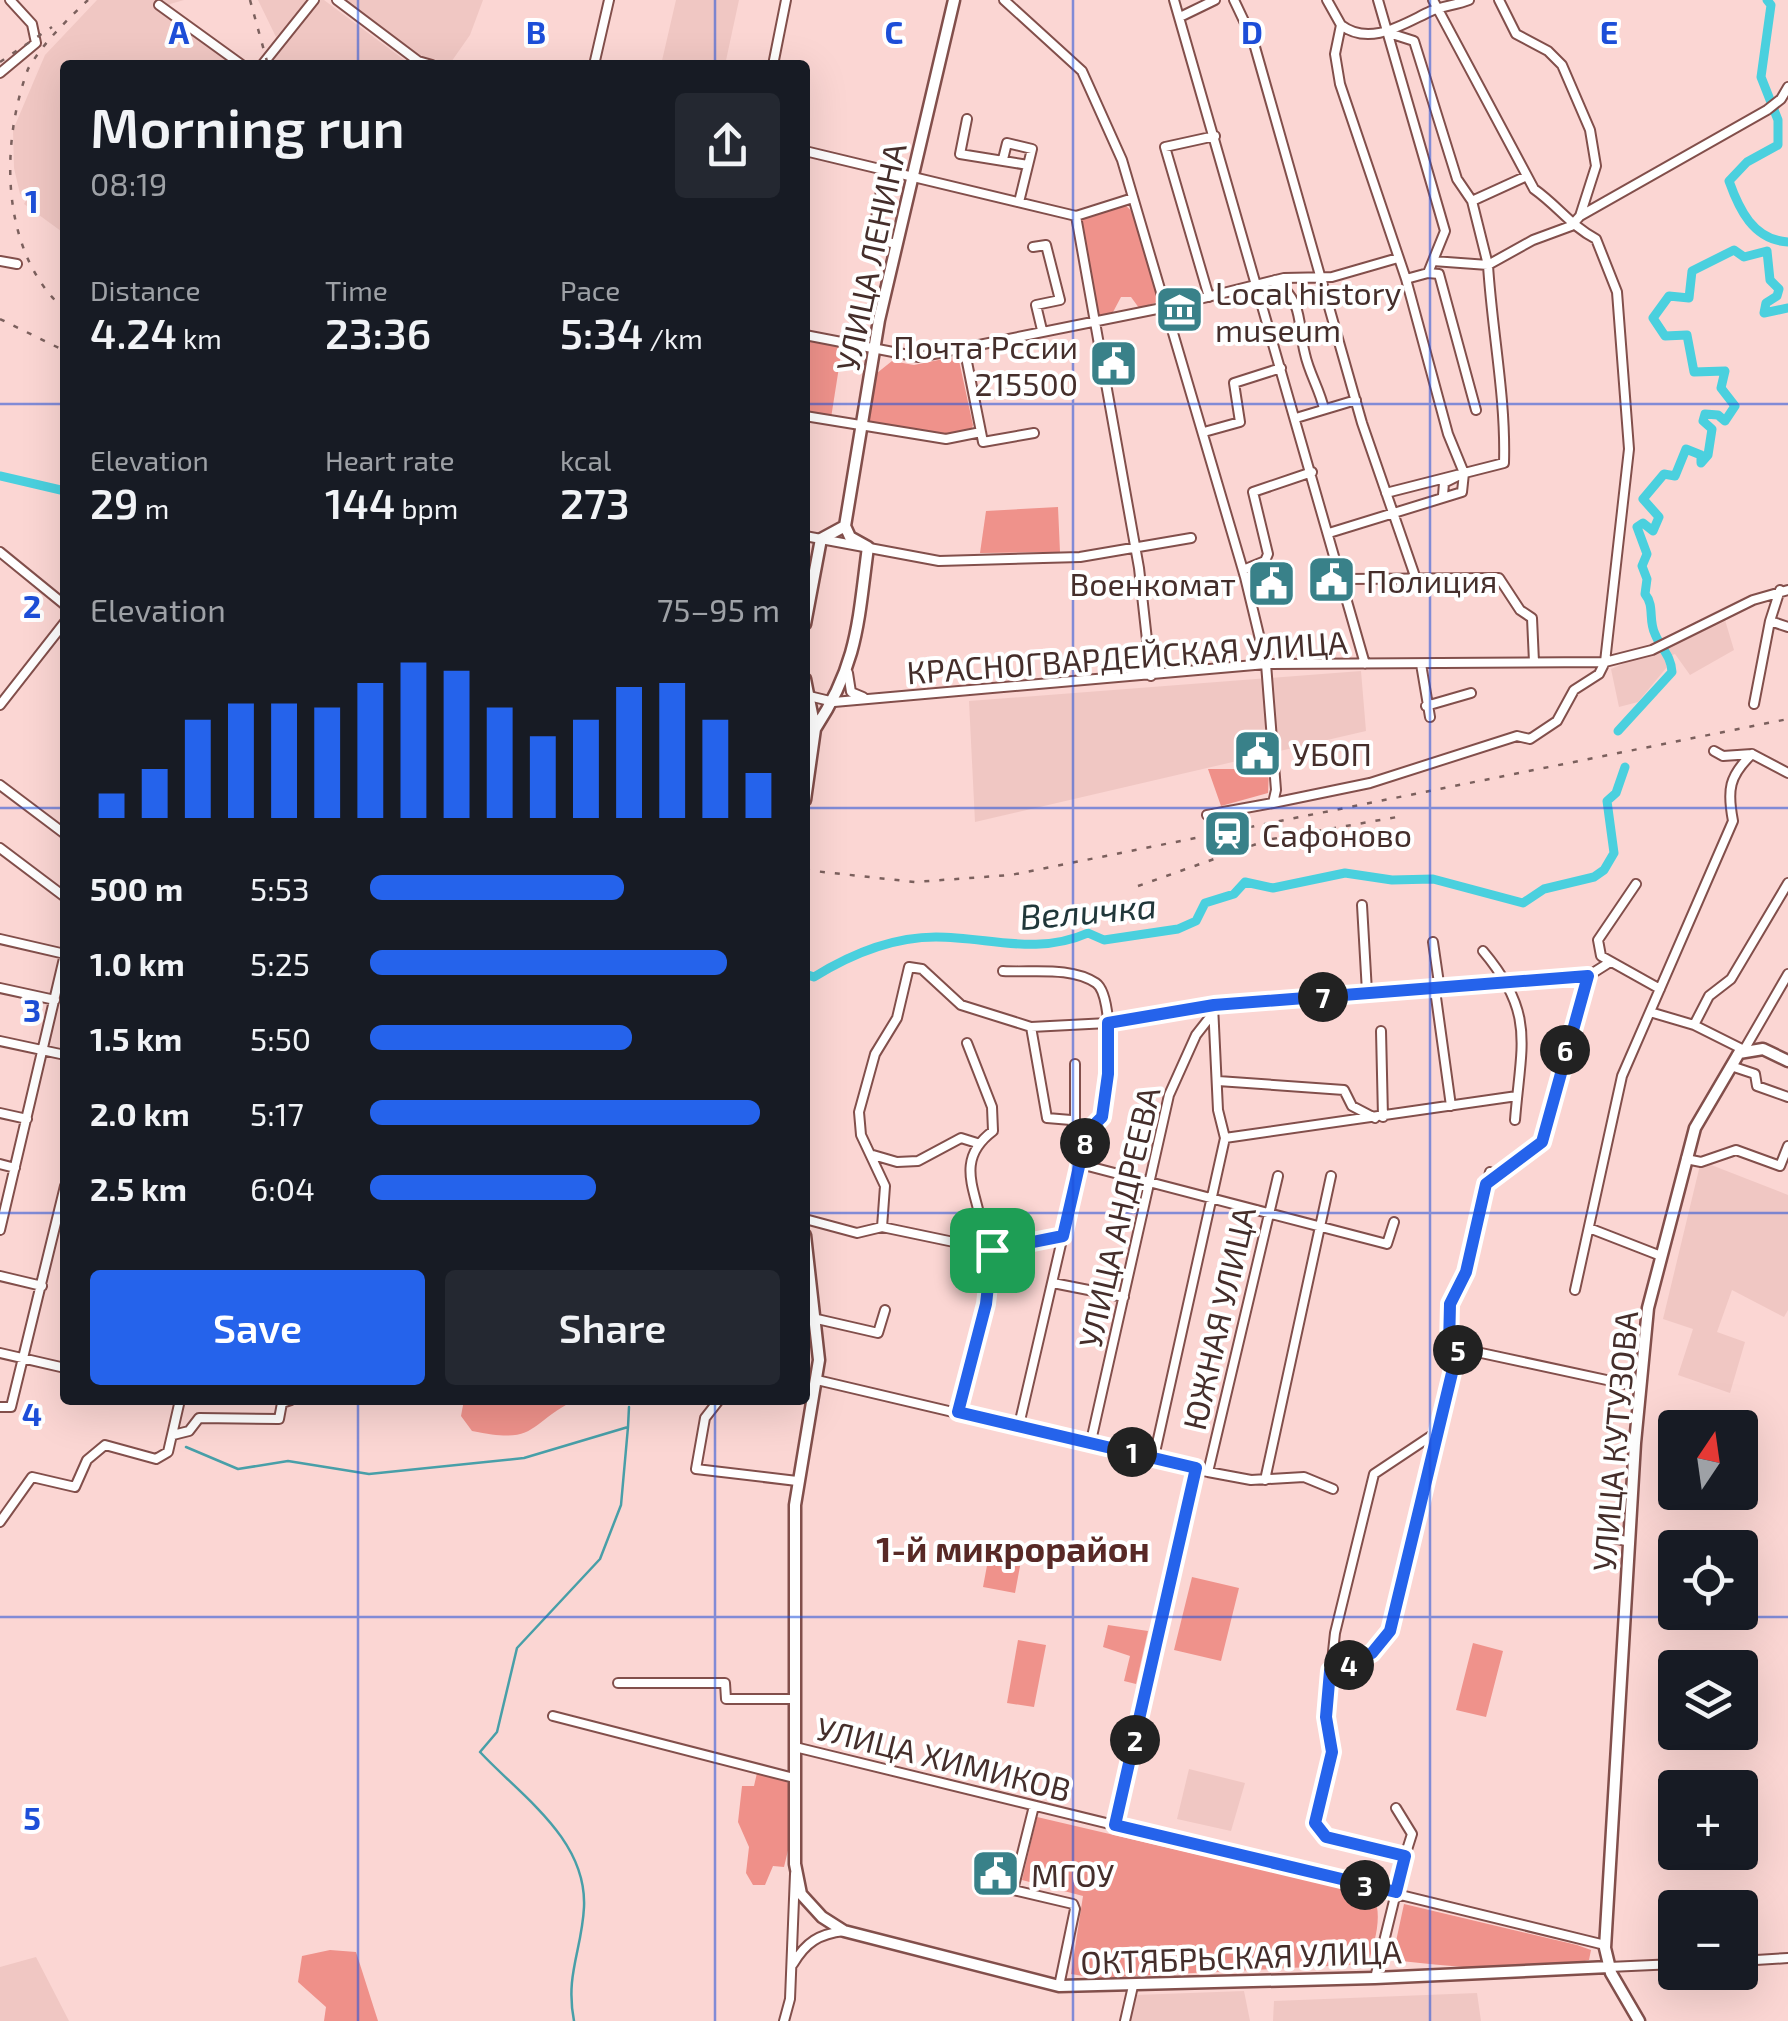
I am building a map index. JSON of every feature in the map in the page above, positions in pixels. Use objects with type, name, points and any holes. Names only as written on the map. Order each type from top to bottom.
[{"type":"main road","name":"УЛИЦА ЛЕНИНА","points":[[845,526],[874,351],[954,0]]},
{"type":"main road","points":[[810,597],[821,539],[845,526],[850,537],[868,547],[848,673],[834,702],[810,728]]},
{"type":"main road","points":[[810,696],[810,728]]},
{"type":"main road","points":[[1744,1050],[1763,1049],[1788,1061]]},
{"type":"main road","name":"УЛИЦА КУТУЗОВА","points":[[1608,1967],[1606,1944],[1639,1387],[1648,1308],[1700,1118],[1730,1065],[1744,1050]]},
{"type":"main road","name":"ОКТЯБРЬСКАЯ УЛИЦА","points":[[810,1294],[817,1319],[817,1380],[797,1481],[794,1778],[795,1870],[801,1894],[813,1909],[844,1931],[1059,1986],[1608,1967]]},
{"type":"main road","points":[[1608,1967],[1639,2021]]},
{"type":"street","points":[[0,73],[36,43],[32,24],[10,0]]},
{"type":"street","points":[[266,60],[314,0]]},
{"type":"street","points":[[337,0],[417,60]]},
{"type":"street","points":[[595,60],[609,0]]},
{"type":"street","points":[[774,60],[786,0]]},
{"type":"street","points":[[1004,0],[1082,72],[1122,160],[1204,432],[1266,664],[1276,778],[1272,802]]},
{"type":"street","points":[[1174,0],[1366,664]]},
{"type":"street","points":[[1180,17],[1215,0]]},
{"type":"street","points":[[1234,0],[1252,40],[1356,400],[1416,579]]},
{"type":"street","points":[[1327,0],[1342,25],[1352,33],[1388,33],[1414,41],[1458,179],[1472,201],[1488,264],[1494,358],[1506,410],[1504,463],[1386,493]]},
{"type":"street","points":[[1378,0],[1445,230],[1428,273]]},
{"type":"street","points":[[1388,33],[1434,4],[1469,0]]},
{"type":"street","points":[[1499,0],[1516,34],[1548,51],[1562,65],[1590,130],[1596,166],[1580,216]]},
{"type":"street","points":[[1207,815],[1370,783],[1517,736],[1530,739],[1557,721],[1574,690],[1599,674],[1604,662],[1628,450],[1618,292],[1596,239],[1571,226],[1560,206],[1534,190],[1434,4]]},
{"type":"street","points":[[159,5],[235,60]]},
{"type":"street","points":[[1342,25],[1335,54],[1340,84],[1406,279],[1448,434],[1464,472],[1462,492],[1443,495]]},
{"type":"street","points":[[1433,261],[1488,264],[1532,240],[1571,226],[1580,216],[1773,105],[1788,87]]},
{"type":"street","points":[[968,118],[960,154],[1028,164]]},
{"type":"street","points":[[1209,297],[1165,147],[1215,136]]},
{"type":"street","points":[[1003,160],[1007,144],[1032,149],[1019,202]]},
{"type":"street","points":[[810,152],[1076,216],[1133,198]]},
{"type":"street","points":[[885,170],[872,238],[897,244]]},
{"type":"street","points":[[1472,201],[1527,176]]},
{"type":"street","points":[[1076,216],[1136,548],[1152,676]]},
{"type":"street","points":[[1033,247],[1046,245],[1060,300],[1036,305],[1042,330]]},
{"type":"street","points":[[810,336],[919,358],[1167,307],[1275,280],[1322,276],[1398,258]]},
{"type":"street","points":[[0,261],[17,264]]},
{"type":"street","points":[[1406,279],[1439,274],[1476,410]]},
{"type":"street","points":[[1275,280],[1294,298],[1305,335],[1304,351],[1324,409]]},
{"type":"street","points":[[964,347],[983,442],[1034,433]]},
{"type":"street","points":[[1204,432],[1240,422],[1234,382],[1281,368]]},
{"type":"street","points":[[1296,418],[1356,400]]},
{"type":"street","points":[[810,417],[946,438],[980,432]]},
{"type":"street","points":[[1243,570],[1265,561],[1268,554],[1253,492],[1312,472]]},
{"type":"street","points":[[1329,533],[1440,500],[1444,482],[1464,472]]},
{"type":"street","points":[[810,537],[939,561],[1080,557],[1192,538]]},
{"type":"street","points":[[0,552],[60,601]]},
{"type":"street","points":[[1342,579],[1500,578],[1520,610],[1532,618],[1534,662]]},
{"type":"street","points":[[1754,704],[1770,621],[1784,590]]},
{"type":"street","name":"КРАСНОГВАРДЕЙСКАЯ УЛИЦА","points":[[810,696],[834,702],[1266,664],[1604,662],[1652,650],[1784,590]]},
{"type":"street","points":[[1770,621],[1788,627]]},
{"type":"street","points":[[0,706],[60,628]]},
{"type":"street","points":[[1421,664],[1430,717]]},
{"type":"street","points":[[848,673],[851,692],[872,699]]},
{"type":"street","points":[[0,685],[10,693]]},
{"type":"street","points":[[1426,706],[1471,693]]},
{"type":"street","points":[[1714,751],[1723,756],[1752,754],[1788,773]]},
{"type":"street","points":[[1575,1290],[1622,1076],[1733,820],[1728,794],[1733,772],[1752,754]]},
{"type":"street","points":[[0,785],[60,829]]},
{"type":"street","points":[[0,848],[60,893]]},
{"type":"street","points":[[1694,1026],[1710,996],[1731,979],[1788,883]]},
{"type":"street","points":[[1607,964],[1598,940],[1636,884]]},
{"type":"street","points":[[1362,905],[1367,992]]},
{"type":"street","points":[[0,939],[60,953]]},
{"type":"street","points":[[1433,942],[1451,1106]]},
{"type":"street","points":[[1483,951],[1505,982],[1524,1020],[1515,1120]]},
{"type":"street","points":[[882,1227],[885,1186],[862,1135],[860,1112],[875,1054],[897,1018],[909,966],[922,968],[961,1005],[1031,1027],[1108,1023],[1367,992],[1437,990],[1588,976],[1607,964],[1625,967],[1660,989]]},
{"type":"street","points":[[1003,971],[1073,974],[1098,984],[1105,994],[1108,1023],[1108,1074],[1102,1117],[1087,1132],[1020,1425]]},
{"type":"street","name":"УЛИЦА КУТУЗОВА","points":[[1744,1050],[1788,974]]},
{"type":"street","points":[[1486,1184],[1542,1142],[1588,976]]},
{"type":"street","points":[[0,1230],[60,977]]},
{"type":"street","points":[[0,988],[55,1000]]},
{"type":"street","points":[[1154,1457],[1226,1138],[1218,1110],[1214,1008]]},
{"type":"street","name":"УЛИЦА АНДРЕЕВА","points":[[1090,1441],[1169,1095],[1196,1035],[1214,1008]]},
{"type":"street","points":[[1650,1012],[1694,1026],[1744,1050]]},
{"type":"street","points":[[1031,1027],[1047,1118],[1071,1120],[1075,1125]]},
{"type":"street","points":[[1379,1118],[1380,1031]]},
{"type":"street","points":[[0,1041],[60,1054]]},
{"type":"street","points":[[958,1412],[986,1304],[987,1249],[969,1170],[977,1143],[993,1131],[992,1108],[968,1043]]},
{"type":"street","points":[[1074,1064],[1075,1125],[1082,1154]]},
{"type":"street","points":[[1730,1065],[1755,1074],[1757,1086],[1788,1097]]},
{"type":"street","points":[[1218,1081],[1344,1090],[1352,1106],[1379,1118]]},
{"type":"street","points":[[1226,1138],[1517,1096]]},
{"type":"street","points":[[0,1113],[27,1119]]},
{"type":"street","points":[[873,1155],[897,1162],[918,1161],[961,1138],[977,1143]]},
{"type":"street","points":[[1686,1159],[1700,1162],[1736,1150],[1780,1166],[1788,1146]]},
{"type":"street","points":[[0,1164],[15,1168]]},
{"type":"street","points":[[1080,1164],[1388,1244],[1394,1222]]},
{"type":"street","points":[[1490,1172],[1466,1272],[1450,1304],[1449,1346],[1639,1387]]},
{"type":"street","name":"ЮЖНАЯ УЛИЦА","points":[[1208,1472],[1278,1176]]},
{"type":"street","points":[[1265,1480],[1332,1176]]},
{"type":"street","points":[[0,1407],[12,1407],[60,1208]]},
{"type":"street","points":[[810,1221],[857,1233],[882,1227],[987,1249],[1063,1236]]},
{"type":"street","points":[[1590,1228],[1661,1256]]},
{"type":"street","points":[[0,1276],[42,1286]]},
{"type":"street","points":[[1053,1283],[1124,1297]]},
{"type":"street","points":[[817,1319],[878,1333],[885,1310]]},
{"type":"street","points":[[1330,1671],[1372,1653],[1390,1631],[1458,1348]]},
{"type":"street","points":[[0,1354],[60,1367]]},
{"type":"street","points":[[817,1380],[1090,1441],[1208,1472],[1265,1480],[1304,1477],[1333,1489]]},
{"type":"street","points":[[0,1522],[32,1478],[75,1488],[87,1460],[105,1445],[156,1459],[168,1452],[179,1405]]},
{"type":"street","points":[[173,1435],[188,1430],[199,1418],[279,1419],[282,1405]]},
{"type":"street","points":[[714,1405],[705,1418],[696,1469],[797,1481]]},
{"type":"street","points":[[1405,1856],[1318,1832],[1315,1823],[1332,1752],[1326,1717],[1330,1671],[1356,1533],[1374,1474],[1440,1430]]},
{"type":"street","points":[[1115,1825],[1196,1468]]},
{"type":"street","points":[[1600,1535],[1630,1542]]},
{"type":"street","points":[[618,1683],[725,1682],[726,1699],[795,1698]]},
{"type":"street","points":[[553,1716],[794,1778]]},
{"type":"street","name":"УЛИЦА ХИМИКОВ","points":[[795,1747],[1606,1944]]},
{"type":"street","points":[[1034,1806],[1016,1890],[1075,1909],[1059,1986]]},
{"type":"street","points":[[1375,1978],[1412,1834],[1396,1808]]},
{"type":"street","name":"ОКТЯБРЬСКАЯ УЛИЦА","points":[[784,2021],[791,1968],[795,1870]]},
{"type":"street","points":[[791,1968],[803,1948],[822,1933],[844,1931]]},
{"type":"street","points":[[1758,1959],[1788,1958]]},
{"type":"street","points":[[1608,1967],[1658,1965]]},
{"type":"street","points":[[1125,2021],[1134,1986]]},
{"type":"shaded area","points":[[97,0],[184,0],[170,4],[172,18],[230,60],[60,60],[60,230],[24,204],[27,199],[20,194],[14,168],[13,130],[45,55]]},
{"type":"shaded area","points":[[258,0],[311,0],[276,37]]},
{"type":"shaded area","points":[[318,0],[324,0],[404,60],[274,60]]},
{"type":"shaded area","points":[[343,0],[483,0],[470,35],[452,60],[422,59]]},
{"type":"shaded area","points":[[676,0],[739,0],[726,60],[662,60]]},
{"type":"shaded area","points":[[1124,204],[1135,214],[1161,301],[1139,308],[1131,297],[1121,297],[1112,314],[1098,317],[1079,218]]},
{"type":"shaded area","points":[[810,339],[842,348],[831,418],[810,415]]},
{"type":"shaded area","points":[[958,356],[973,425],[971,432],[940,435],[869,421],[877,373],[892,361],[914,365]]},
{"type":"shaded area","points":[[1058,507],[1060,552],[980,553],[986,511]]},
{"type":"shaded area","points":[[1725,620],[1734,650],[1690,675],[1675,654],[1664,658],[1667,667],[1638,702],[1619,707],[1611,669]]},
{"type":"shaded area","points":[[1361,671],[1366,731],[975,822],[969,701]]},
{"type":"shaded area","points":[[1258,759],[1269,770],[1268,793],[1221,806],[1208,769],[1244,769]]},
{"type":"shaded area","points":[[1701,1161],[1788,1195],[1788,1310],[1784,1317],[1732,1290],[1717,1332],[1745,1342],[1730,1393],[1678,1375],[1693,1329],[1663,1319]]},
{"type":"shaded area","points":[[463,1405],[566,1405],[530,1430],[509,1436],[472,1431],[461,1416]]},
{"type":"shaded area","points":[[991,1544],[1023,1550],[1015,1593],[983,1587]]},
{"type":"shaded area","points":[[1192,1577],[1239,1588],[1221,1661],[1174,1650]]},
{"type":"shaded area","points":[[1108,1625],[1148,1631],[1136,1684],[1124,1681],[1130,1656],[1103,1647]]},
{"type":"shaded area","points":[[1018,1640],[1046,1645],[1034,1707],[1007,1703]]},
{"type":"shaded area","points":[[1473,1643],[1503,1651],[1486,1717],[1456,1710]]},
{"type":"shaded area","points":[[1189,1769],[1245,1783],[1231,1831],[1177,1819]]},
{"type":"shaded area","points":[[757,1773],[784,1778],[789,1785],[791,1838],[784,1867],[773,1866],[765,1885],[753,1885],[746,1873],[749,1847],[738,1822],[742,1786],[754,1786]]},
{"type":"shaded area","points":[[1037,1817],[1374,1896],[1378,1922],[1368,1964],[1095,1978],[1071,1974],[1083,1896],[1022,1880]]},
{"type":"shaded area","points":[[1404,1904],[1577,1945],[1591,1950],[1589,1960],[1516,1968],[1392,1960]]},
{"type":"shaded area","points":[[330,1950],[356,1952],[378,2021],[324,2021],[326,2007],[298,1982],[302,1956]]},
{"type":"shaded area","points":[[36,1957],[69,2021],[0,2021],[0,1967]]},
{"type":"shaded area","points":[[1244,1991],[1250,2021],[1129,2021],[1135,1995]]},
{"type":"shaded area","points":[[1477,1993],[1481,2021],[1273,2021],[1274,2001]]},
{"type":"waterway","points":[[1767,0],[1771,5],[1761,77],[1778,120],[1778,145],[1747,162],[1729,181],[1749,221],[1765,236],[1788,242]]},
{"type":"waterway","name":"Величка","points":[[1618,731],[1672,672],[1653,629],[1645,594],[1647,579],[1642,566],[1647,554],[1637,527],[1643,523],[1653,531],[1659,517],[1643,499],[1664,474],[1675,476],[1686,449],[1701,455],[1701,463],[1708,455],[1712,429],[1703,421],[1705,414],[1718,415],[1725,421],[1735,406],[1721,388],[1725,371],[1694,372],[1687,335],[1665,336],[1653,318],[1669,296],[1689,298],[1692,271],[1734,250],[1744,257],[1767,251],[1770,280],[1779,289],[1777,296],[1766,303],[1764,313],[1788,308]]},
{"type":"waterway","name":"Величка","points":[[0,476],[60,490]]},
{"type":"waterway","name":"Величка","points":[[810,976],[872,948],[903,940],[936,937],[1031,944],[1069,940],[1088,933],[1104,940],[1178,929],[1196,921],[1205,903],[1234,894],[1245,882],[1273,888],[1345,873],[1392,880],[1433,879],[1523,903],[1544,889],[1594,877],[1604,870],[1614,853],[1607,801],[1616,793],[1625,767]]},
{"type":"waterway","points":[[186,1447],[238,1469],[288,1461],[369,1474],[524,1458],[628,1427],[629,1407]]},
{"type":"waterway","points":[[574,2021],[571,1990],[584,1907],[575,1860],[549,1820],[480,1752],[497,1732],[517,1648],[600,1559],[621,1505],[628,1427]]},
{"type":"railway","points":[[60,304],[28,259],[17,228],[10,163],[13,130],[28,69],[48,41],[88,0]]},
{"type":"railway","points":[[250,0],[267,60]]},
{"type":"railway","points":[[0,62],[52,27]]},
{"type":"railway","points":[[0,319],[60,349]]},
{"type":"railway","points":[[810,871],[915,882],[1011,875],[1788,719]]},
{"type":"railway","points":[[1272,839],[1403,816]]},
{"type":"railway","points":[[1138,886],[1265,841]]},
{"type":"place","name":"Local history museum","points":[[1180,310]]},
{"type":"place","name":"Почта Рссии 215500","points":[[1113,364]]},
{"type":"place","name":"Полиция","points":[[1331,580]]},
{"type":"place","name":"Военкомат","points":[[1271,583]]},
{"type":"place","name":"УБОП","points":[[1257,753]]},
{"type":"place","name":"Сафоново","points":[[1227,834]]},
{"type":"place","name":"МГОУ","points":[[996,1874]]},
{"type":"district","name":"1-й микрорайон","points":[[1013,1548]]},
{"type":"route","points":[[1588,976],[1552,1092],[1542,1142],[1486,1184],[1466,1272],[1450,1304],[1449,1346],[1458,1348],[1390,1631],[1372,1653],[1330,1671],[1326,1717],[1332,1752],[1315,1823],[1318,1832],[1326,1837],[1405,1856],[1396,1892],[1115,1825],[1196,1468],[958,1412],[986,1304],[992,1250],[1063,1236],[1087,1132],[1102,1117],[1108,1074],[1108,1023],[1214,1005],[1588,976]]}]
